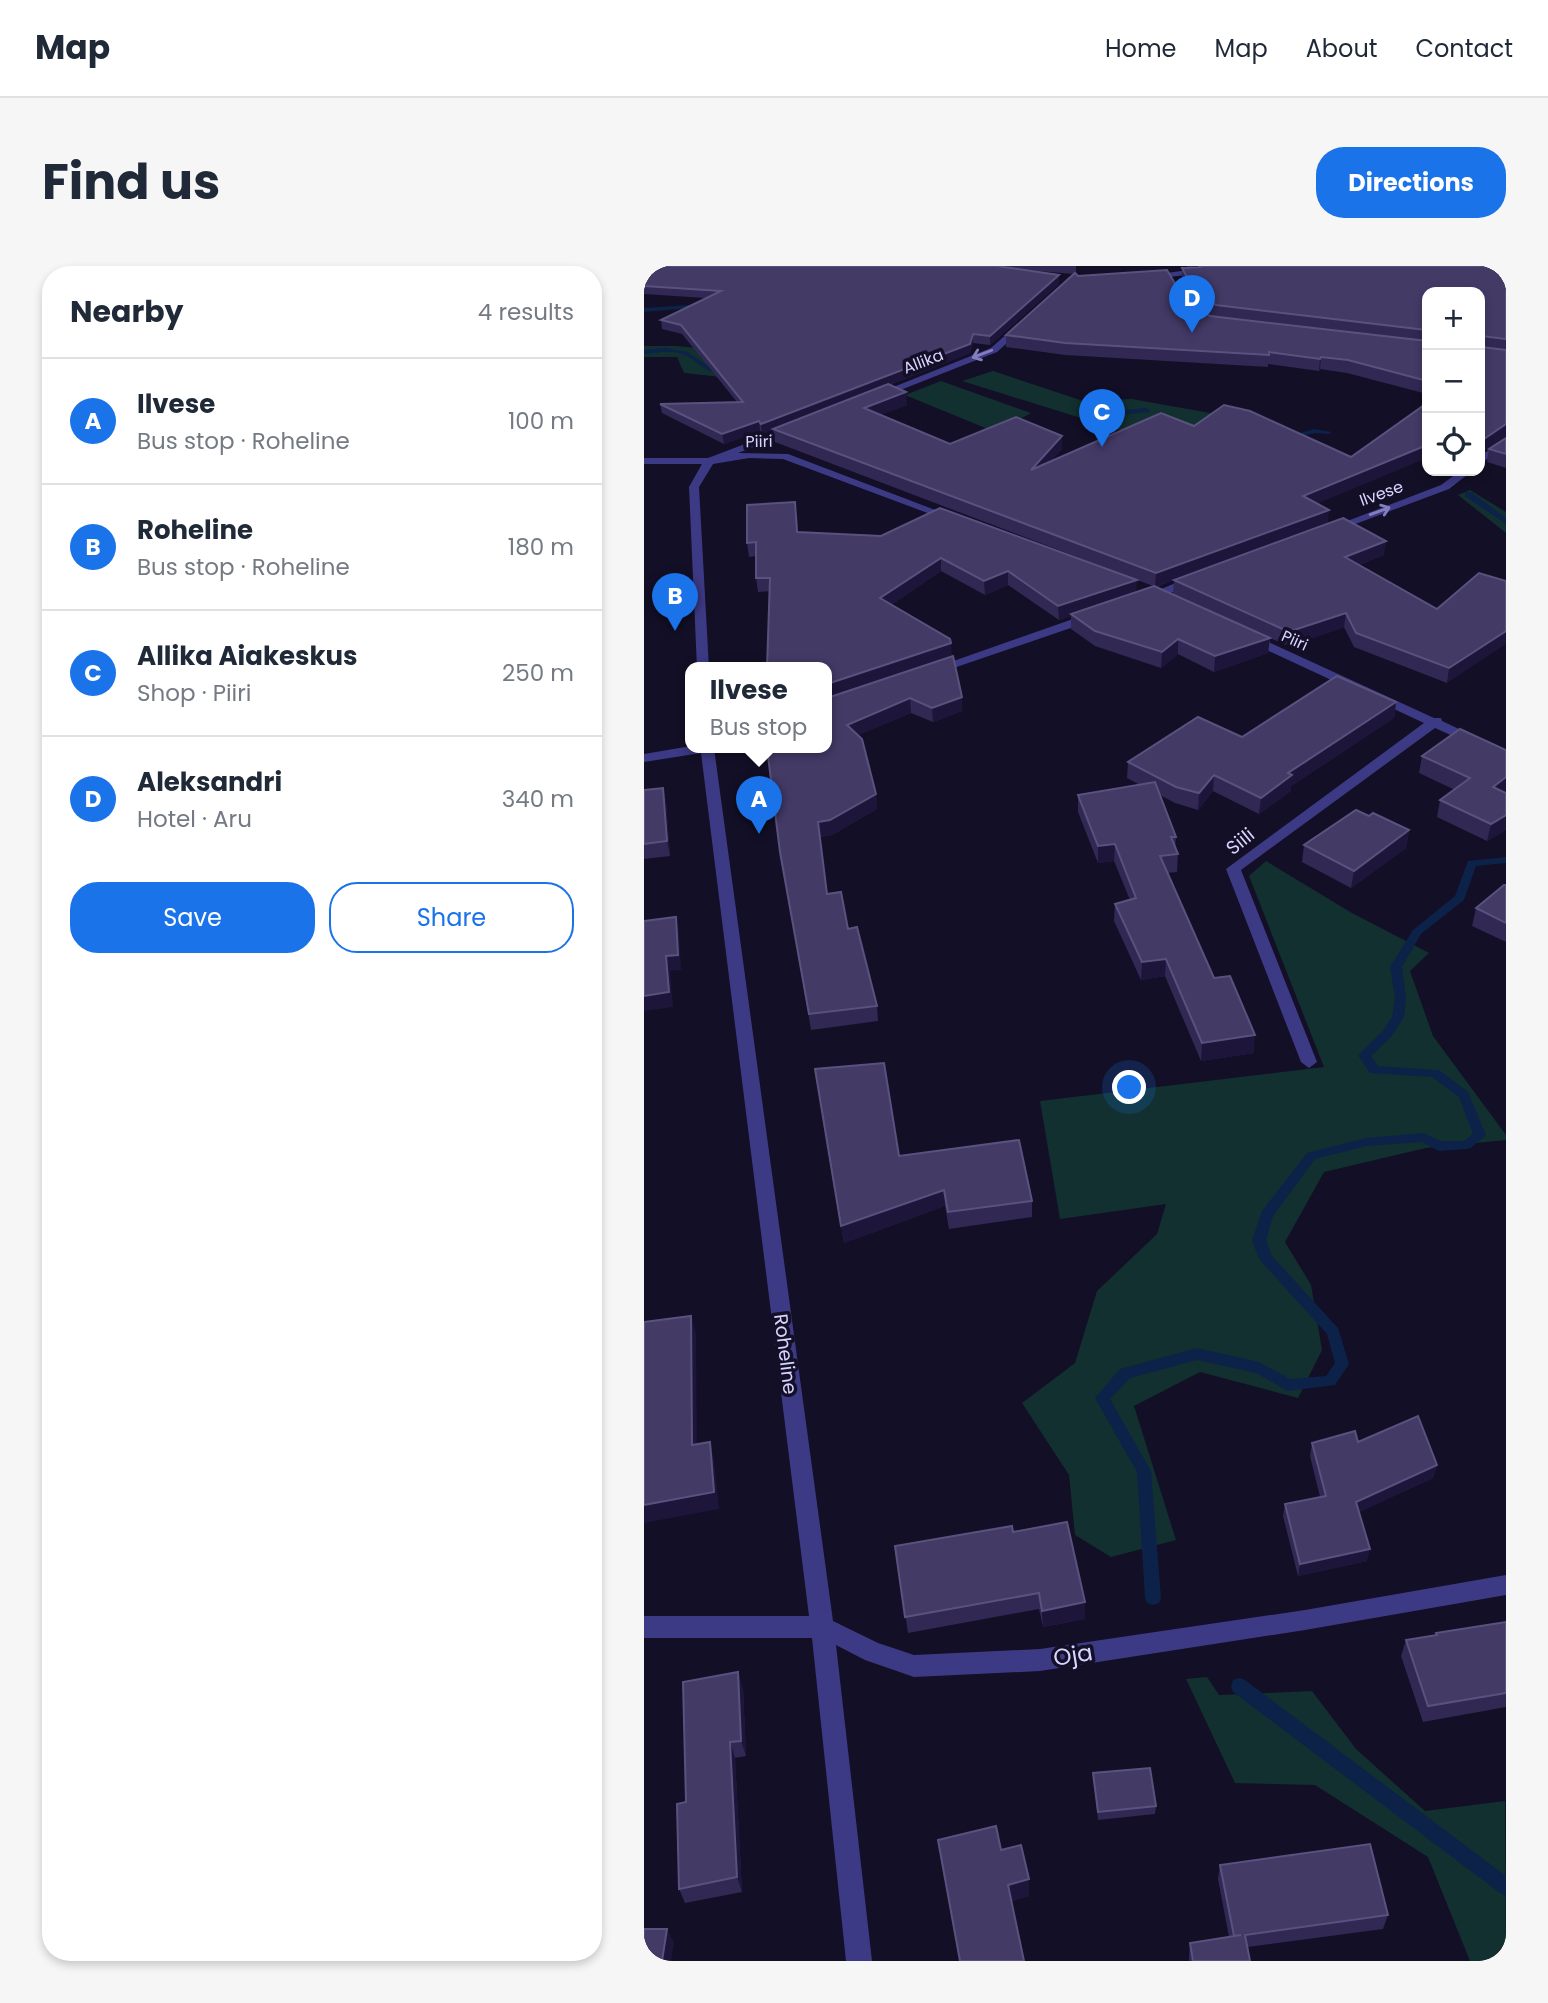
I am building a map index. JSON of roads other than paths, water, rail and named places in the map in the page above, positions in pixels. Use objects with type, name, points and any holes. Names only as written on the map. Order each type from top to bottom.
[{"type":"street","points":[[1142,276],[1209,271]]},
{"type":"street","points":[[1169,274],[1178,289]]},
{"type":"street","name":"Allika","points":[[869,398],[995,349],[1033,315]]},
{"type":"street","points":[[644,461],[709,461],[808,423]]},
{"type":"street","points":[[1485,457],[1506,441]]},
{"type":"street","name":"Piiri","points":[[709,461],[749,455],[784,456],[967,524]]},
{"type":"street","points":[[703,662],[694,487],[709,461]]},
{"type":"street","name":"Ilvese","points":[[1319,534],[1445,488],[1461,476]]},
{"type":"street","points":[[1129,603],[1206,576]]},
{"type":"street","points":[[1137,587],[1169,600]]},
{"type":"street","points":[[918,676],[1102,612]]},
{"type":"street","name":"Piiri","points":[[1233,629],[1436,721],[1506,756]]},
{"type":"street","name":"Siili","points":[[1309,1062],[1233,869],[1436,721]]},
{"type":"street","points":[[644,758],[685,751]]},
{"type":"street","name":"Roheline","points":[[708,753],[822,1627],[859,1961]]},
{"type":"street","name":"Oja","points":[[644,1626],[822,1627],[873,1653],[914,1666],[1040,1660],[1506,1586]]},
{"type":"waterway","points":[[644,310],[703,305]]},
{"type":"waterway","points":[[644,352],[680,351],[692,356],[705,367],[727,370]]},
{"type":"waterway","points":[[1097,415],[1146,410]]},
{"type":"waterway","points":[[1287,438],[1314,431],[1328,432]]},
{"type":"waterway","points":[[1468,494],[1506,522]]},
{"type":"waterway","points":[[1153,1598],[1144,1471],[1102,1398],[1125,1373],[1197,1354],[1259,1368],[1288,1385],[1330,1381],[1342,1364],[1333,1332],[1266,1259],[1259,1240],[1267,1214],[1311,1156],[1366,1142],[1423,1137],[1439,1146],[1467,1145],[1480,1135],[1464,1095],[1435,1073],[1374,1070],[1364,1055],[1387,1034],[1398,1017],[1400,998],[1396,967],[1417,932],[1460,898],[1472,863],[1506,860]]},
{"type":"waterway","points":[[1239,1686],[1506,1887]]},
{"type":"place","name":"Aleksandri","points":[[1192,333]]},
{"type":"place","name":"Allika Aiakeskus","points":[[1102,447]]},
{"type":"place","name":"Roheline","points":[[675,631]]},
{"type":"place","name":"Ilvese","points":[[759,834]]}]
